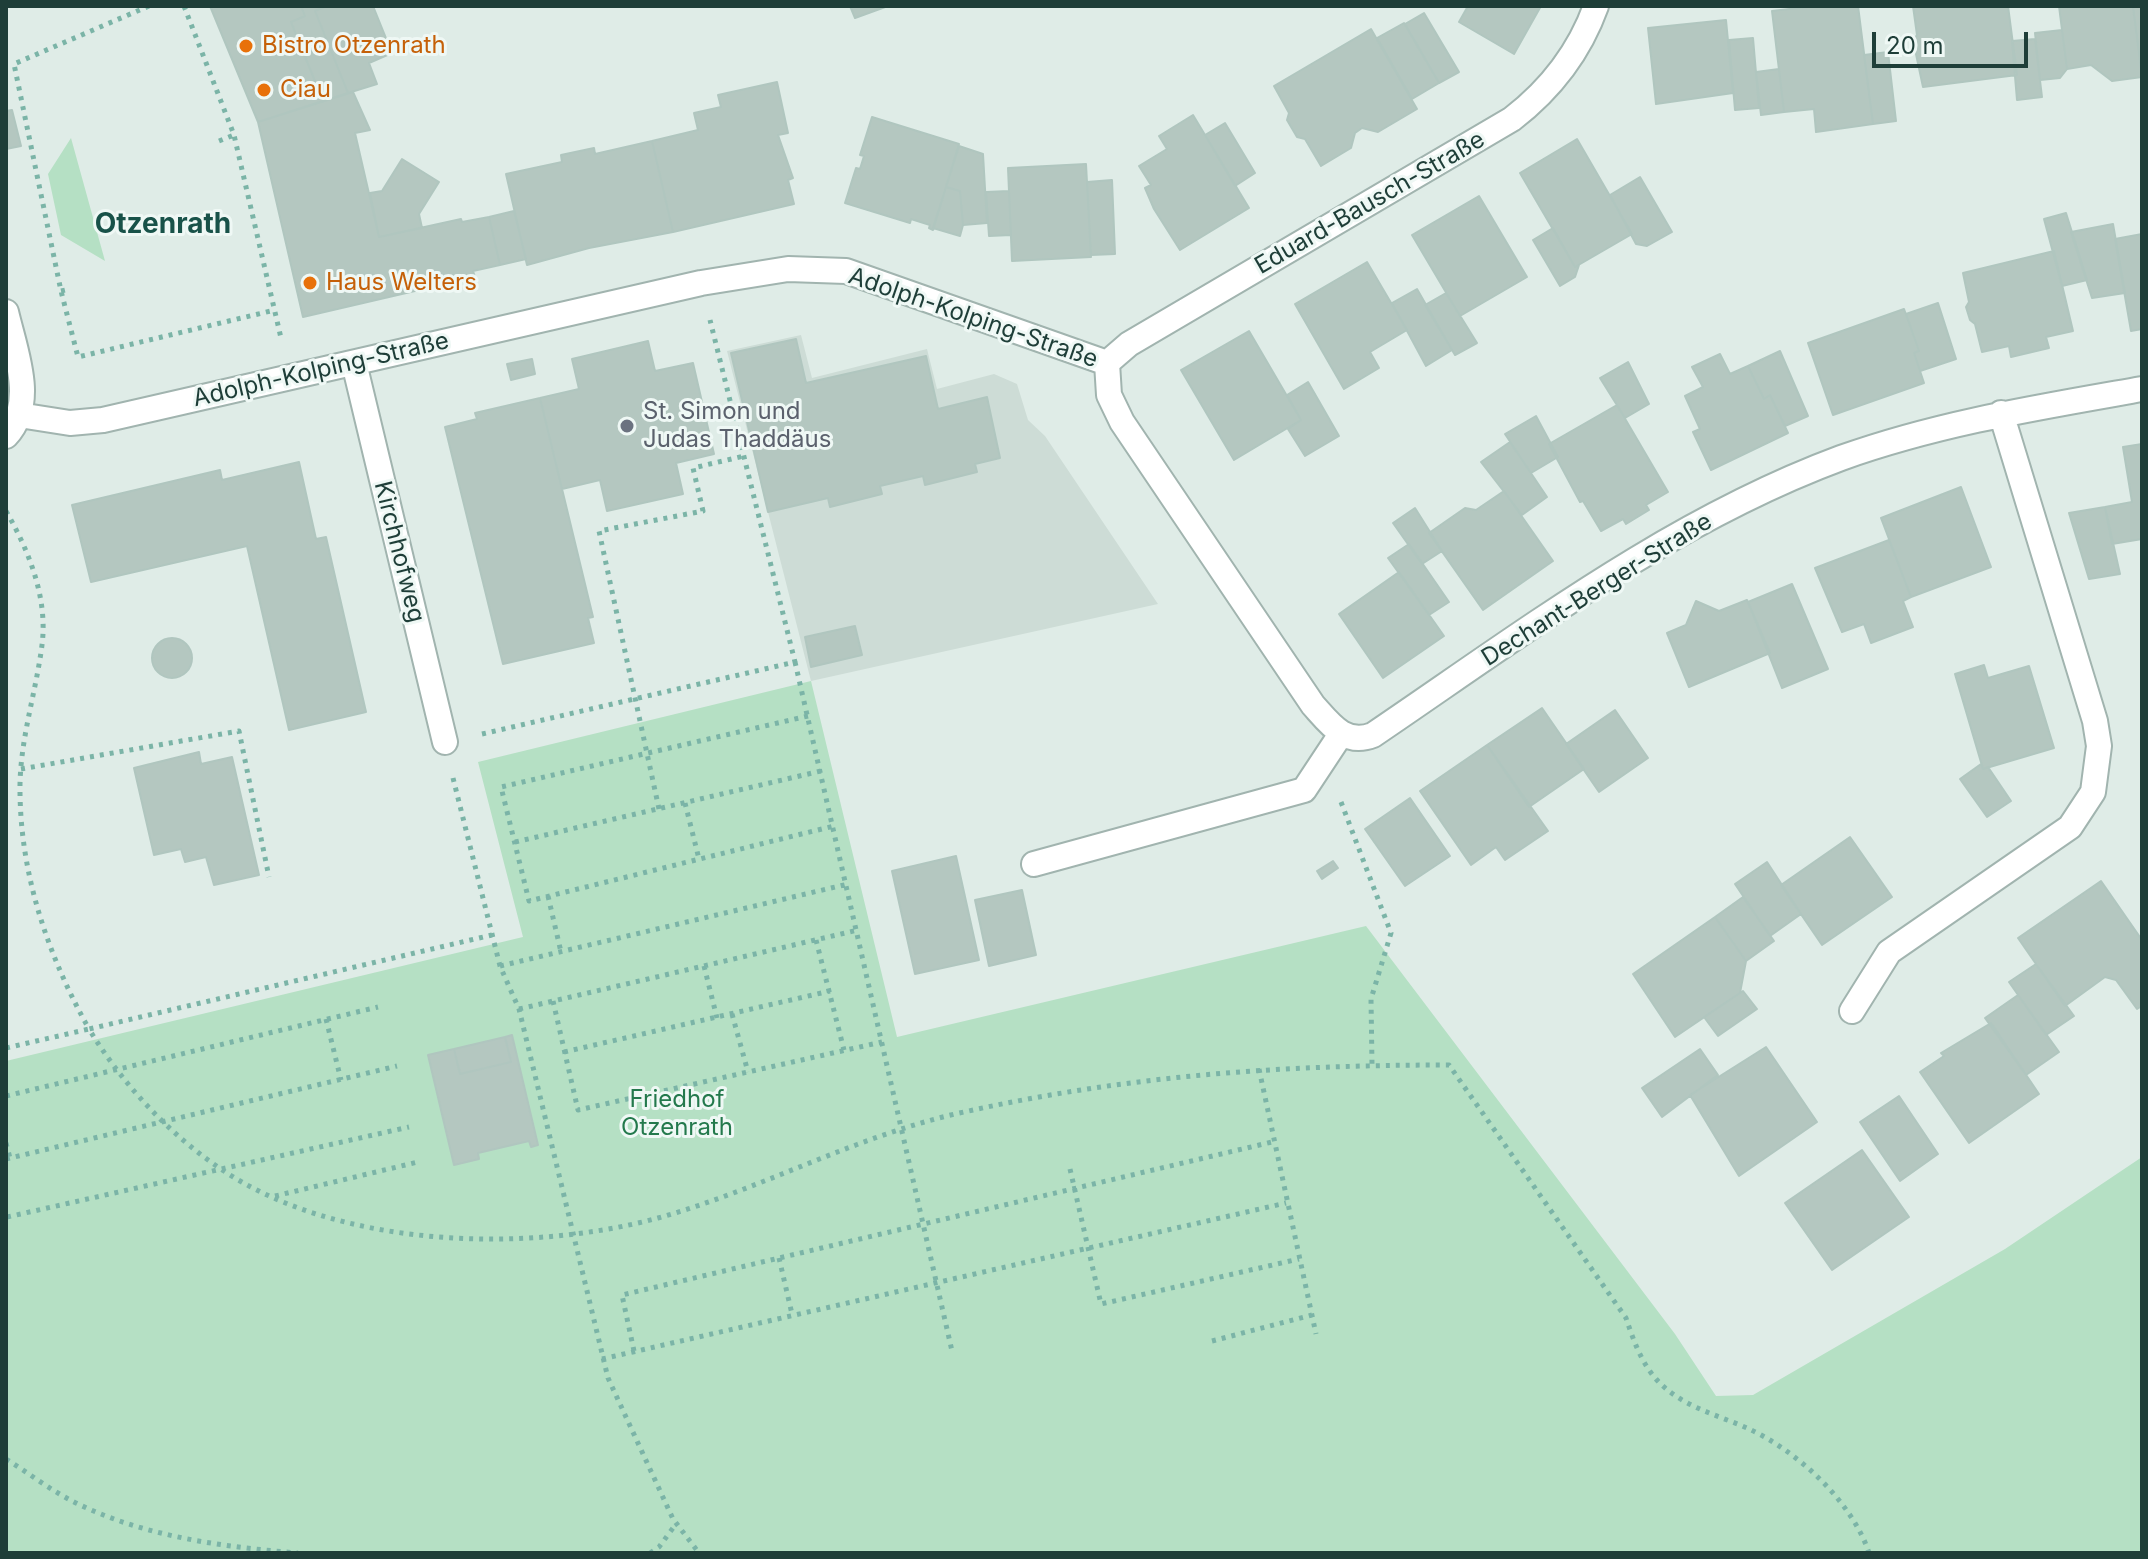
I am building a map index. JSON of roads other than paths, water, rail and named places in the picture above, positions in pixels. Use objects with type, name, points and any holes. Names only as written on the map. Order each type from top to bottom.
[{"type":"street","name":"Eduard-Bausch-Straße","points":[[1107,363],[1129,344],[1512,119],[1557,77],[1581,40],[1596,6]]},
{"type":"street","name":"Adolph-Kolping-Straße","points":[[19,415],[91,423],[701,283],[788,269],[846,271],[1107,363],[1109,395],[1122,422],[1313,705],[1341,734]]},
{"type":"street","points":[[6,312],[21,382],[19,415],[6,436]]},
{"type":"street","name":"Kirchhofweg","points":[[354,363],[445,742]]},
{"type":"street","name":"Dechant-Berger-Straße","points":[[1341,734],[1357,739],[1373,735],[1611,576],[1786,481],[1892,441],[2001,413],[2142,389]]},
{"type":"street","points":[[1852,1011],[1889,952],[2053,841],[2083,811],[2093,792],[2099,746],[2095,721],[2001,413]]},
{"type":"street","points":[[1034,864],[1304,790],[1341,734]]},
{"type":"place","name":"Bistro Otzenrath","points":[[246,46]]},
{"type":"place","name":"Ciau","points":[[264,90]]},
{"type":"place","name":"Haus Welters","points":[[310,283]]},
{"type":"place","name":"St. Simon und Judas Thaddäus","points":[[627,426]]},
{"type":"district","name":"Otzenrath","points":[[163,225]]},
{"type":"park label","name":"Friedhof Otzenrath","points":[[677,1114]]}]
